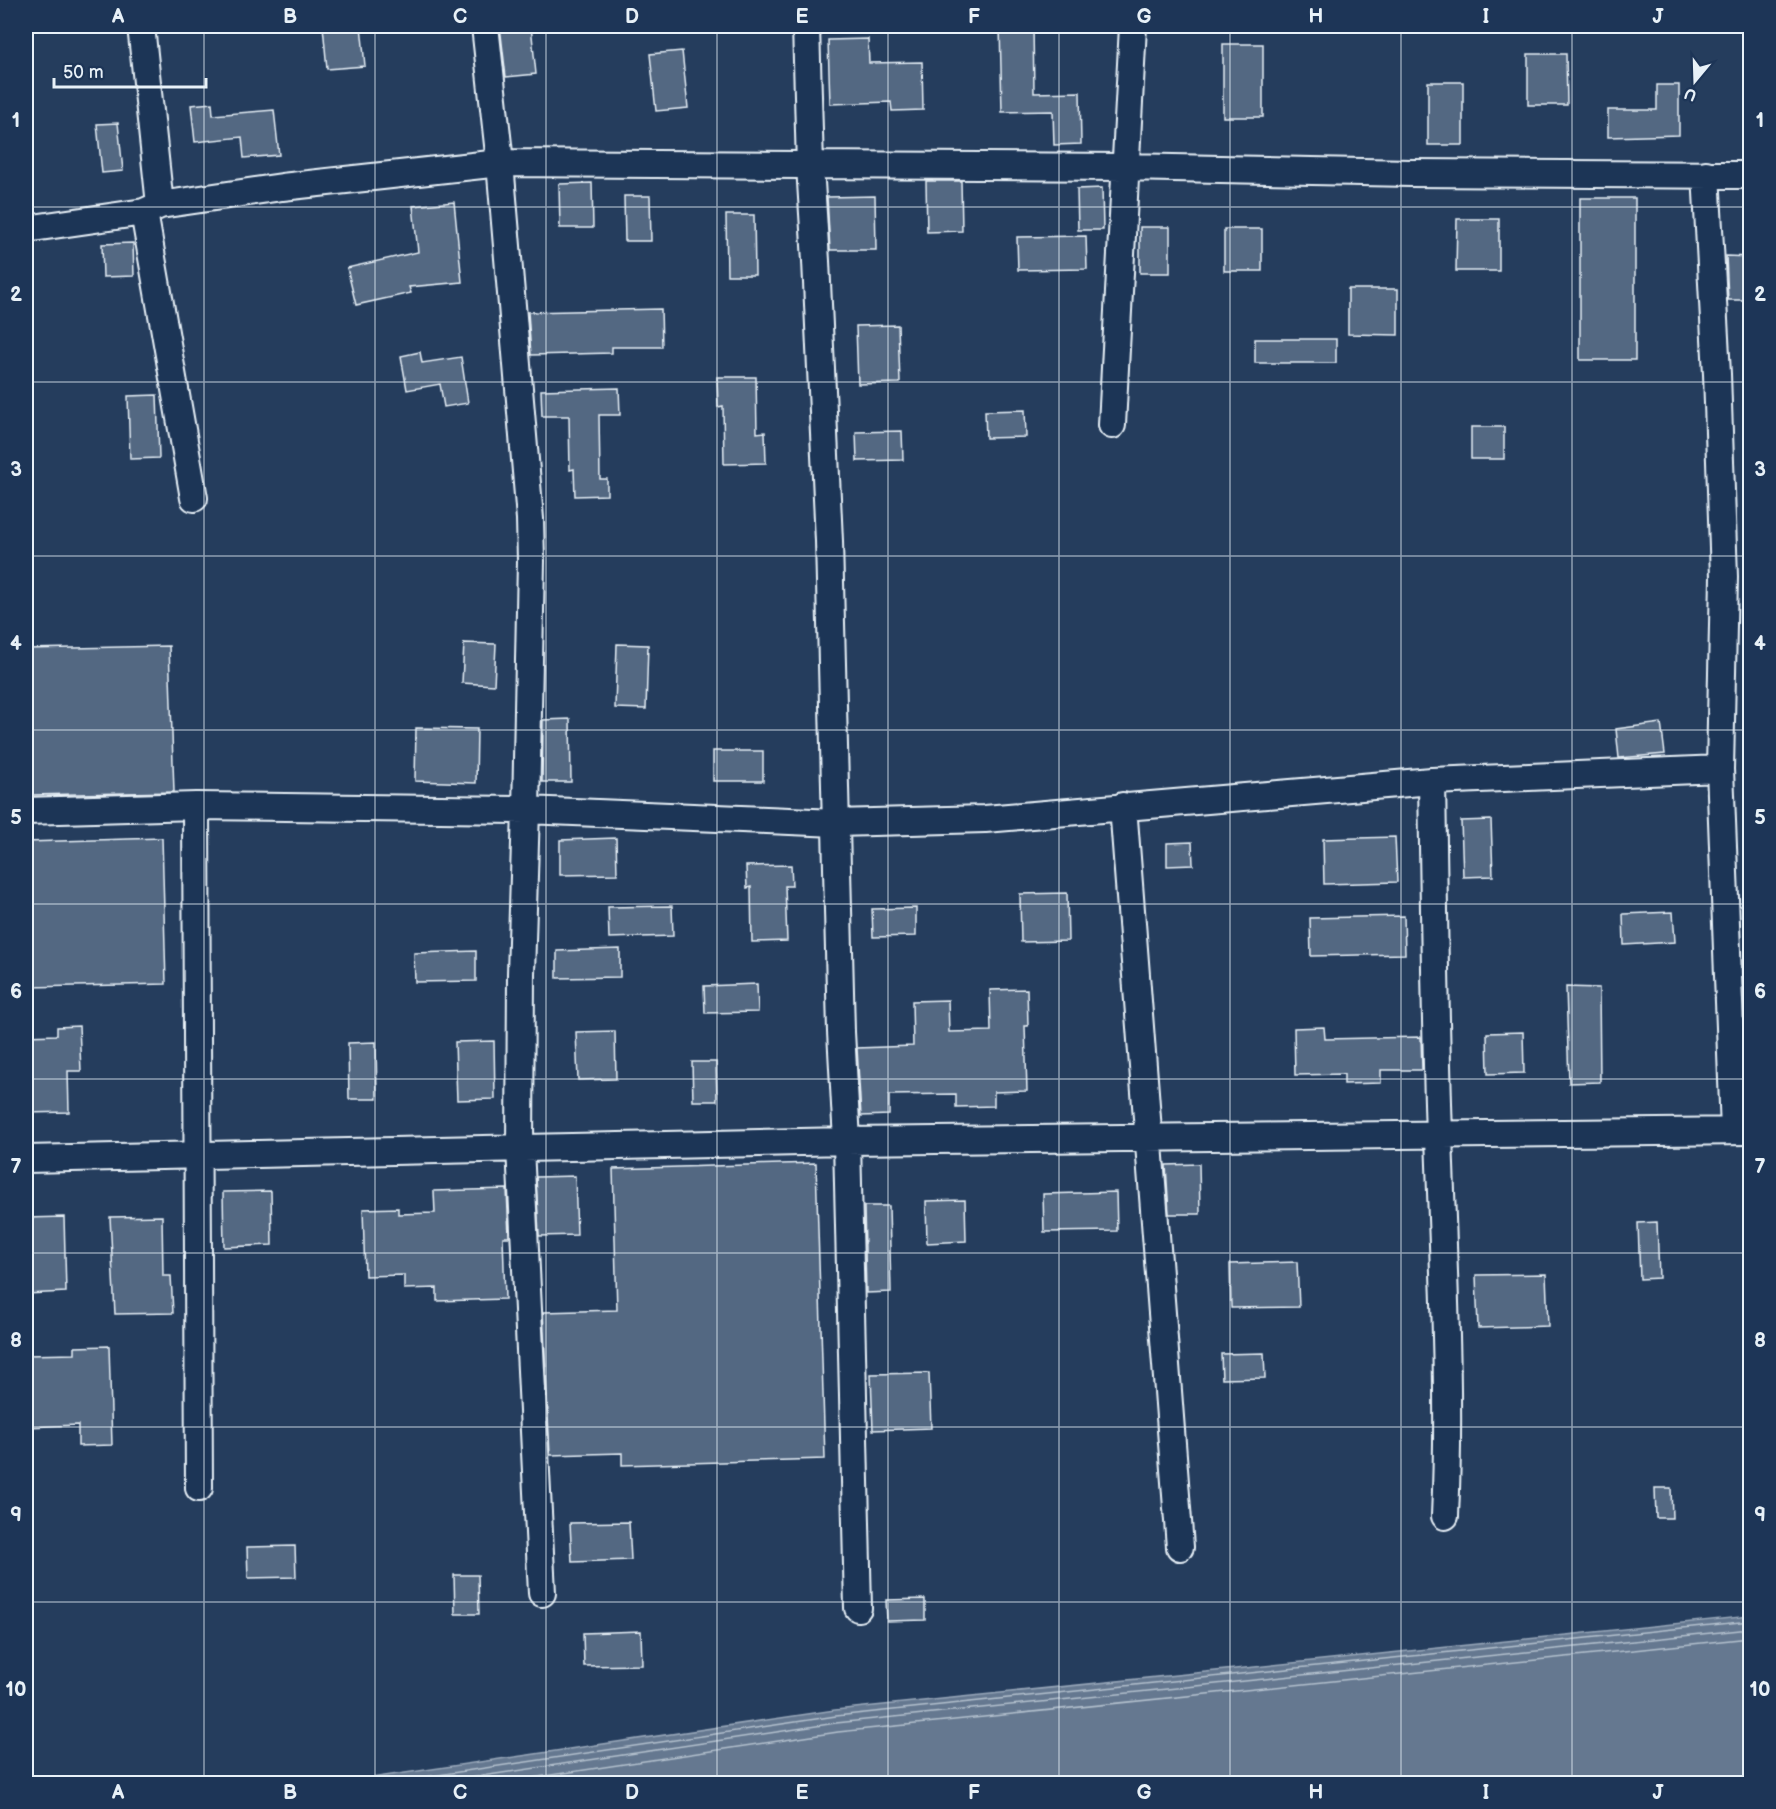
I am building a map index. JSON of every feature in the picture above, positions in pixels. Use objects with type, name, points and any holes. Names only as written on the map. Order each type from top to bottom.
[{"type":"street","points":[[141,26],[152,209],[194,498]]},
{"type":"street","points":[[485,26],[500,163],[530,519],[520,1148],[542,1593]]},
{"type":"street","points":[[806,26],[810,165],[829,541],[858,1608]]},
{"type":"street","points":[[1112,425],[1133,26]]},
{"type":"street","points":[[26,229],[282,187],[500,163],[1126,167],[1750,175]]},
{"type":"street","points":[[26,1159],[1149,1137],[1742,1131],[1720,769],[1724,577],[1717,374],[1706,174]]},
{"type":"street","points":[[26,811],[196,806],[526,810],[836,823],[985,819],[1432,781],[1720,769]]},
{"type":"street","points":[[1432,781],[1439,1134],[1447,1362],[1445,1516]]},
{"type":"street","points":[[196,806],[199,1488]]},
{"type":"street","points":[[1123,806],[1180,1547]]},
{"type":"water","points":[[1750,1616],[1750,1783],[337,1783],[835,1710]]},
{"type":"building","points":[[323,26],[361,26],[365,66],[327,69]]},
{"type":"building","points":[[500,26],[531,26],[536,74],[506,77]]},
{"type":"building","points":[[1000,26],[1033,26],[1034,93],[1080,92],[1081,144],[1054,145],[1053,111],[1002,112]]},
{"type":"building","points":[[868,39],[869,63],[922,62],[923,110],[892,111],[891,102],[830,104],[828,40]]},
{"type":"building","points":[[1223,44],[1263,44],[1263,117],[1223,117]]},
{"type":"building","points":[[682,51],[688,108],[656,111],[650,54]]},
{"type":"building","points":[[1528,54],[1566,54],[1567,105],[1528,105]]},
{"type":"building","points":[[1428,82],[1463,82],[1463,145],[1428,145]]},
{"type":"building","points":[[1657,85],[1679,85],[1679,135],[1608,137],[1608,110],[1657,110]]},
{"type":"building","points":[[212,103],[213,115],[274,110],[279,155],[244,158],[242,137],[195,142],[191,105]]},
{"type":"building","points":[[118,123],[123,171],[102,173],[97,124]]},
{"type":"building","points":[[926,181],[961,181],[962,231],[927,232]]},
{"type":"building","points":[[592,183],[593,228],[560,228],[559,184]]},
{"type":"building","points":[[1102,188],[1103,230],[1078,230],[1077,189]]},
{"type":"building","points":[[624,196],[650,196],[651,241],[625,241]]},
{"type":"building","points":[[875,196],[876,250],[830,250],[827,197]]},
{"type":"building","points":[[1580,198],[1635,198],[1635,360],[1580,360]]},
{"type":"building","points":[[454,202],[462,282],[409,287],[411,293],[356,305],[347,268],[418,252],[413,206]]},
{"type":"building","points":[[726,215],[754,215],[755,275],[727,275]]},
{"type":"building","points":[[1457,219],[1499,219],[1499,271],[1456,271]]},
{"type":"building","points":[[1140,227],[1170,227],[1170,273],[1140,273]]},
{"type":"building","points":[[1224,229],[1262,229],[1262,271],[1224,271]]},
{"type":"building","points":[[1086,236],[1087,269],[1018,270],[1017,237]]},
{"type":"building","points":[[133,243],[134,276],[103,277],[102,244]]},
{"type":"building","points":[[1726,256],[1750,257],[1750,300],[1728,300]]},
{"type":"building","points":[[1348,289],[1398,289],[1398,335],[1348,334]]},
{"type":"building","points":[[661,309],[662,347],[612,347],[612,353],[531,355],[528,312]]},
{"type":"building","points":[[898,325],[900,383],[858,384],[856,326]]},
{"type":"building","points":[[1255,339],[1336,339],[1336,363],[1255,363]]},
{"type":"building","points":[[420,352],[422,363],[461,357],[468,403],[444,407],[440,384],[407,390],[401,356]]},
{"type":"building","points":[[717,377],[756,377],[757,433],[765,432],[766,463],[724,464],[723,406],[718,407]]},
{"type":"building","points":[[619,388],[620,415],[599,415],[600,479],[607,479],[607,495],[575,496],[574,469],[570,470],[569,416],[542,416],[541,390]]},
{"type":"building","points":[[157,395],[159,458],[130,459],[128,396]]},
{"type":"building","points":[[1025,410],[1026,437],[986,438],[985,411]]},
{"type":"building","points":[[1471,427],[1504,427],[1504,459],[1471,459]]},
{"type":"building","points":[[902,431],[903,460],[857,461],[856,432]]},
{"type":"building","points":[[464,643],[496,644],[494,685],[462,683]]},
{"type":"building","points":[[617,644],[648,645],[646,709],[615,708]]},
{"type":"building","points":[[169,646],[174,792],[30,795],[26,649]]},
{"type":"building","points":[[570,719],[571,782],[542,782],[543,720]]},
{"type":"building","points":[[1661,723],[1665,754],[1619,758],[1616,729]]},
{"type":"building","points":[[416,728],[477,729],[476,783],[415,781]]},
{"type":"building","points":[[713,751],[763,751],[763,781],[713,781]]},
{"type":"building","points":[[1491,820],[1493,876],[1463,877],[1461,821]]},
{"type":"building","points":[[1395,837],[1397,882],[1324,884],[1323,839]]},
{"type":"building","points":[[162,838],[166,984],[30,987],[26,842]]},
{"type":"building","points":[[616,838],[617,874],[560,875],[560,840]]},
{"type":"building","points":[[1192,842],[1193,865],[1167,866],[1167,843]]},
{"type":"building","points":[[791,865],[792,886],[785,886],[787,941],[752,942],[751,887],[747,888],[746,866]]},
{"type":"building","points":[[1067,893],[1068,941],[1021,942],[1020,894]]},
{"type":"building","points":[[672,906],[673,936],[609,938],[608,907]]},
{"type":"building","points":[[916,908],[916,936],[873,937],[872,909]]},
{"type":"building","points":[[1673,912],[1675,942],[1624,945],[1623,914]]},
{"type":"building","points":[[1404,916],[1405,954],[1311,956],[1310,918]]},
{"type":"building","points":[[620,949],[620,977],[557,978],[557,951]]},
{"type":"building","points":[[476,951],[476,981],[415,982],[414,953]]},
{"type":"building","points":[[757,984],[758,1012],[705,1013],[704,986]]},
{"type":"building","points":[[1566,987],[1599,988],[1600,1082],[1569,1083]]},
{"type":"building","points":[[1027,989],[1028,1026],[1025,1026],[1027,1091],[994,1092],[994,1106],[956,1107],[956,1094],[889,1095],[889,1115],[861,1116],[857,1048],[913,1046],[912,1001],[948,1000],[949,1032],[991,1031],[990,990]]},
{"type":"building","points":[[79,1026],[81,1071],[68,1071],[69,1112],[26,1113],[26,1036],[57,1035],[57,1027]]},
{"type":"building","points":[[1324,1027],[1325,1039],[1421,1037],[1422,1070],[1381,1070],[1381,1083],[1344,1084],[1344,1074],[1295,1075],[1294,1028]]},
{"type":"building","points":[[615,1031],[616,1079],[578,1080],[576,1032]]},
{"type":"building","points":[[1523,1032],[1524,1073],[1488,1074],[1487,1033]]},
{"type":"building","points":[[494,1041],[495,1099],[457,1100],[455,1042]]},
{"type":"building","points":[[376,1042],[377,1099],[349,1099],[348,1043]]},
{"type":"building","points":[[692,1062],[716,1062],[717,1101],[693,1101]]},
{"type":"building","points":[[816,1163],[825,1459],[622,1465],[622,1453],[550,1455],[543,1312],[617,1310],[613,1169]]},
{"type":"building","points":[[1199,1164],[1200,1214],[1169,1214],[1166,1165]]},
{"type":"building","points":[[575,1176],[577,1235],[539,1236],[536,1177]]},
{"type":"building","points":[[507,1189],[509,1237],[503,1237],[505,1299],[437,1301],[437,1288],[404,1289],[404,1275],[365,1276],[363,1209],[398,1208],[398,1214],[435,1213],[434,1191]]},
{"type":"building","points":[[271,1191],[272,1245],[224,1247],[223,1192]]},
{"type":"building","points":[[1116,1192],[1117,1231],[1044,1232],[1043,1194]]},
{"type":"building","points":[[965,1200],[966,1241],[927,1243],[926,1201]]},
{"type":"building","points":[[864,1206],[889,1206],[891,1292],[866,1293]]},
{"type":"building","points":[[162,1216],[163,1276],[171,1276],[173,1313],[115,1314],[110,1217]]},
{"type":"building","points":[[64,1217],[66,1292],[26,1294],[26,1218]]},
{"type":"building","points":[[1657,1222],[1659,1278],[1640,1279],[1638,1223]]},
{"type":"building","points":[[1297,1262],[1299,1307],[1231,1308],[1230,1264]]},
{"type":"building","points":[[1546,1274],[1548,1326],[1478,1328],[1476,1275]]},
{"type":"building","points":[[109,1346],[112,1445],[78,1446],[78,1425],[26,1427],[26,1355],[75,1354],[75,1347]]},
{"type":"building","points":[[1264,1353],[1265,1378],[1222,1379],[1221,1354]]},
{"type":"building","points":[[929,1373],[931,1428],[873,1430],[871,1374]]},
{"type":"building","points":[[1655,1488],[1671,1488],[1672,1518],[1656,1518]]},
{"type":"building","points":[[629,1522],[631,1560],[572,1562],[570,1523]]},
{"type":"building","points":[[295,1546],[296,1577],[248,1578],[247,1547]]},
{"type":"building","points":[[454,1575],[478,1575],[479,1614],[455,1614]]},
{"type":"building","points":[[925,1599],[925,1620],[887,1621],[886,1600]]},
{"type":"building","points":[[641,1631],[642,1665],[584,1666],[583,1633]]}]
